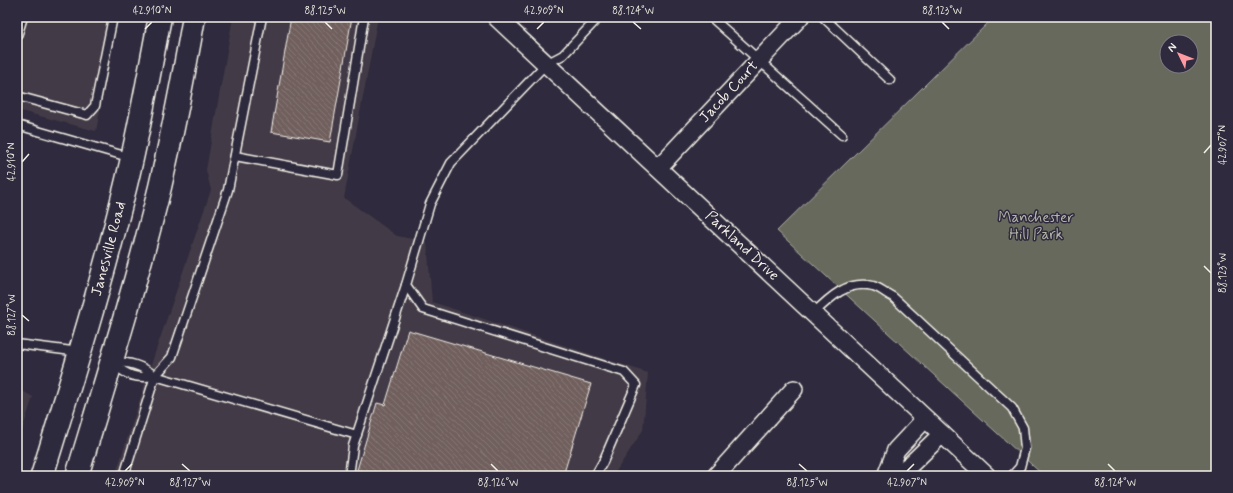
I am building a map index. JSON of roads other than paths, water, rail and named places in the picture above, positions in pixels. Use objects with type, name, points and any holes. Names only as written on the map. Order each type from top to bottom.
[{"type":"main road","name":"Janesville Road","points":[[42,476],[80,352],[122,200],[141,117],[160,17]]},
{"type":"main road","points":[[77,476],[112,362],[160,187],[181,94],[194,17]]},
{"type":"main road","points":[[80,352],[112,362]]},
{"type":"street","name":"Parkland Drive","points":[[496,17],[987,476]]},
{"type":"street","name":"Jacob Court","points":[[658,168],[800,17]]},
{"type":"street","points":[[716,476],[794,389]]},
{"type":"street","points":[[886,476],[896,450],[925,419]]},
{"type":"street","points":[[894,476],[910,465],[942,434]]},
{"type":"lane","points":[[17,36],[23,17]]},
{"type":"lane","points":[[17,96],[87,115],[95,106],[113,17]]},
{"type":"lane","points":[[124,476],[155,376],[172,357],[228,190],[262,17]]},
{"type":"lane","points":[[234,156],[338,175],[364,17]]},
{"type":"lane","points":[[349,476],[353,446],[406,285],[430,204],[451,163],[546,64],[563,55],[599,17]]},
{"type":"lane","points":[[711,17],[758,61],[842,135]]},
{"type":"lane","points":[[823,17],[890,80]]},
{"type":"lane","points":[[17,125],[132,158]]},
{"type":"lane","points":[[813,314],[840,290],[856,284],[875,286],[893,297],[1012,408],[1023,428],[1025,448],[1020,467],[1012,476]]},
{"type":"lane","points":[[406,285],[423,309],[624,372],[636,385],[595,476]]},
{"type":"lane","points":[[17,344],[80,352]]},
{"type":"lane","points":[[112,362],[122,371],[140,378],[155,376],[357,435]]},
{"type":"park label","name":"Manchester Hill Park","points":[[1036,226]]}]
